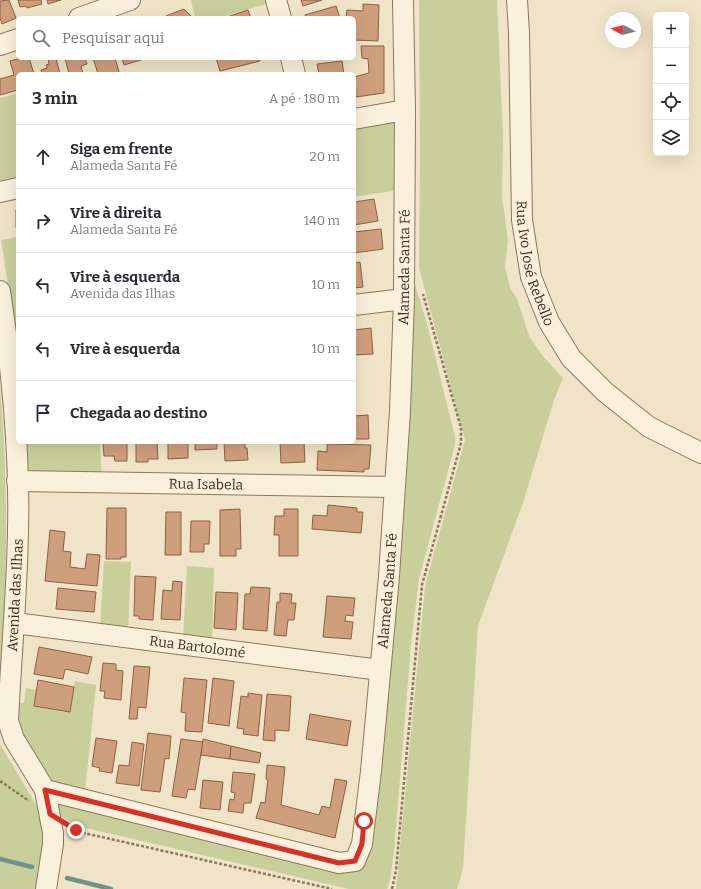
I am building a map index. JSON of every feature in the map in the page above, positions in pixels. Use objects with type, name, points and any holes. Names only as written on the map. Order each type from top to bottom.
[{"type":"street","points":[[85,16],[130,0]]},
{"type":"street","points":[[276,0],[280,16]]},
{"type":"street","name":"Alameda Santa Fé","points":[[45,790],[339,863],[355,861],[362,844],[371,771],[394,487],[404,299],[405,110],[403,0]]},
{"type":"street","name":"Rua Ivo José Rebello","points":[[517,0],[520,33],[522,220],[531,277],[549,322],[571,358],[605,392],[649,427],[701,453]]},
{"type":"street","points":[[0,45],[16,40]]},
{"type":"street","points":[[292,60],[294,72]]},
{"type":"street","points":[[356,119],[405,110]]},
{"type":"street","points":[[0,192],[16,188]]},
{"type":"street","name":"Avenida das Ilhas","points":[[0,291],[13,345],[16,434]]},
{"type":"street","points":[[356,305],[404,299]]},
{"type":"street","name":"Avenida das Ilhas","points":[[16,444],[18,529],[15,623],[8,721],[14,739],[45,790],[50,814],[53,844],[46,889]]},
{"type":"street","name":"Rua Isabela","points":[[17,481],[394,487]]},
{"type":"street","name":"Rua Bartolomé","points":[[15,623],[380,670]]},
{"type":"path","points":[[392,889],[396,870],[422,585],[461,443],[461,428],[422,290]]},
{"type":"path","points":[[0,781],[50,814],[84,833],[332,889]]},
{"type":"green space","points":[[191,0],[269,0],[270,3],[225,16],[195,16]]},
{"type":"green space","points":[[419,0],[497,0],[503,136],[502,196],[508,240],[505,267],[511,290],[517,298],[529,336],[542,355],[563,378],[554,400],[523,503],[478,626],[463,869],[457,889],[396,889],[425,586],[465,440],[419,268]]},
{"type":"green space","points":[[16,94],[16,181],[0,184],[0,98]]},
{"type":"green space","points":[[397,121],[400,190],[356,197],[356,126]]},
{"type":"green space","points":[[16,237],[16,332],[15,330],[1,240]]},
{"type":"green space","points":[[410,271],[429,332],[455,436],[455,445],[419,579],[411,645],[394,852],[390,880],[387,889],[349,889],[77,826],[58,815],[58,802],[351,871],[359,870],[365,862]]},
{"type":"green space","points":[[0,386],[5,460],[6,534],[0,681]]},
{"type":"green space","points":[[25,444],[100,444],[102,476],[29,472],[27,469]]},
{"type":"green space","points":[[104,561],[131,562],[128,632],[100,628]]},
{"type":"green space","points":[[187,566],[214,568],[212,643],[183,639]]},
{"type":"green space","points":[[75,681],[96,685],[85,792],[49,780],[17,723],[19,702],[24,703],[26,688],[37,690],[34,706],[69,712]]},
{"type":"green space","points":[[0,744],[37,806],[41,822],[43,848],[42,867],[35,889],[0,889]]},
{"type":"building","points":[[9,0],[16,18],[2,24],[0,18],[0,1]]},
{"type":"building","points":[[18,0],[41,0],[42,4],[27,8],[26,6],[20,7]]},
{"type":"building","points":[[47,0],[61,0],[48,4]]},
{"type":"building","points":[[301,0],[322,0],[303,6]]},
{"type":"building","points":[[363,4],[379,5],[378,41],[356,40],[356,16],[346,16],[347,10],[363,11]]},
{"type":"building","points":[[336,6],[339,16],[305,16]]},
{"type":"building","points":[[184,9],[191,16],[166,16]]},
{"type":"building","points":[[248,10],[250,16],[230,16]]},
{"type":"building","points":[[361,46],[384,46],[384,93],[356,97],[356,76],[369,73],[368,59],[362,58]]},
{"type":"building","points":[[16,59],[30,60],[33,72],[16,72],[16,91],[0,95],[0,79],[14,75],[10,61]]},
{"type":"building","points":[[48,60],[56,60],[60,72],[42,72],[41,70],[47,68],[46,65],[49,64]]},
{"type":"building","points":[[66,60],[86,60],[87,64],[81,66],[82,72],[68,72]]},
{"type":"building","points":[[94,60],[116,60],[119,72],[97,72]]},
{"type":"building","points":[[123,60],[141,60],[124,65]]},
{"type":"building","points":[[217,60],[260,61],[220,71]]},
{"type":"building","points":[[342,61],[344,72],[319,72],[317,64]]},
{"type":"building","points":[[374,199],[378,221],[356,225],[356,202]]},
{"type":"building","points":[[381,229],[383,249],[356,253],[356,232]]},
{"type":"building","points":[[360,262],[363,287],[356,288],[356,263]]},
{"type":"building","points":[[371,328],[373,354],[356,355],[356,330]]},
{"type":"building","points":[[368,415],[369,439],[356,439],[356,416]]},
{"type":"building","points":[[103,444],[127,444],[127,461],[115,461],[114,456],[104,456]]},
{"type":"building","points":[[136,444],[157,444],[158,459],[148,459],[148,462],[136,462]]},
{"type":"building","points":[[168,444],[188,444],[188,458],[168,459]]},
{"type":"building","points":[[195,444],[217,444],[217,449],[195,450]]},
{"type":"building","points":[[224,444],[245,444],[245,448],[247,448],[248,460],[225,461]]},
{"type":"building","points":[[280,444],[304,444],[305,462],[281,463]]},
{"type":"building","points":[[327,444],[371,445],[369,469],[364,469],[364,472],[317,470],[318,451],[327,452]]},
{"type":"building","points":[[328,505],[357,508],[357,512],[363,512],[361,533],[312,529],[313,515],[327,516]]},
{"type":"building","points":[[107,508],[126,508],[126,557],[121,557],[121,559],[106,559]]},
{"type":"building","points":[[240,509],[241,549],[236,549],[236,556],[220,556],[220,510]]},
{"type":"building","points":[[284,509],[298,509],[298,556],[279,556],[279,535],[274,535],[275,516],[284,516]]},
{"type":"building","points":[[166,512],[181,512],[181,555],[165,555]]},
{"type":"building","points":[[191,521],[210,521],[209,544],[204,544],[204,552],[190,552]]},
{"type":"building","points":[[50,530],[65,532],[63,551],[71,552],[70,567],[85,569],[87,554],[100,555],[97,586],[45,581]]},
{"type":"building","points":[[135,576],[156,577],[153,620],[139,619],[139,616],[134,616]]},
{"type":"building","points":[[173,581],[182,582],[180,620],[161,619],[163,590],[172,591]]},
{"type":"building","points":[[251,587],[270,588],[267,631],[243,629],[245,594],[250,594]]},
{"type":"building","points":[[58,588],[96,592],[94,612],[56,609]]},
{"type":"building","points":[[216,592],[238,593],[236,630],[214,628]]},
{"type":"building","points":[[280,593],[292,594],[291,603],[296,603],[294,620],[288,620],[286,636],[274,635],[277,602],[280,602]]},
{"type":"building","points":[[327,596],[355,598],[353,616],[346,615],[345,621],[353,622],[351,639],[323,637]]},
{"type":"building","points":[[39,647],[92,657],[88,674],[65,669],[63,679],[34,674]]},
{"type":"building","points":[[103,663],[116,664],[116,670],[123,671],[121,700],[104,698],[105,691],[100,691]]},
{"type":"building","points":[[134,666],[150,667],[146,708],[138,707],[137,719],[129,719]]},
{"type":"building","points":[[184,678],[207,680],[202,732],[185,731],[186,713],[181,712]]},
{"type":"building","points":[[213,678],[234,681],[229,726],[208,723]]},
{"type":"building","points":[[38,680],[74,687],[70,712],[34,706]]},
{"type":"building","points":[[248,693],[262,695],[258,736],[243,734],[244,729],[237,728],[241,696],[248,697]]},
{"type":"building","points":[[267,694],[291,696],[289,731],[275,730],[275,741],[263,740]]},
{"type":"building","points":[[310,714],[351,721],[347,746],[306,739]]},
{"type":"building","points":[[148,733],[171,736],[169,759],[165,758],[160,792],[141,790]]},
{"type":"building","points":[[96,738],[117,741],[112,773],[99,771],[100,768],[92,766]]},
{"type":"building","points":[[181,739],[203,742],[195,790],[188,789],[186,798],[172,796]]},
{"type":"building","points":[[203,739],[231,746],[230,759],[201,755]]},
{"type":"building","points":[[132,742],[144,744],[139,786],[116,783],[119,765],[129,766]]},
{"type":"building","points":[[231,746],[261,753],[259,763],[230,759]]},
{"type":"building","points":[[267,765],[285,767],[281,805],[319,815],[322,806],[330,808],[335,779],[347,781],[335,838],[256,818],[261,802],[265,803],[268,780],[266,779]]},
{"type":"building","points":[[233,772],[255,774],[251,803],[244,803],[243,813],[228,811],[230,799],[234,800],[235,793],[231,792]]},
{"type":"building","points":[[203,780],[223,782],[220,810],[200,808]]},
{"type":"waterway","points":[[0,859],[32,867]]},
{"type":"waterway","points":[[67,878],[111,889]]},
{"type":"route","points":[[76,830],[50,814],[45,790],[339,863],[355,861],[362,844],[364,821]]}]
